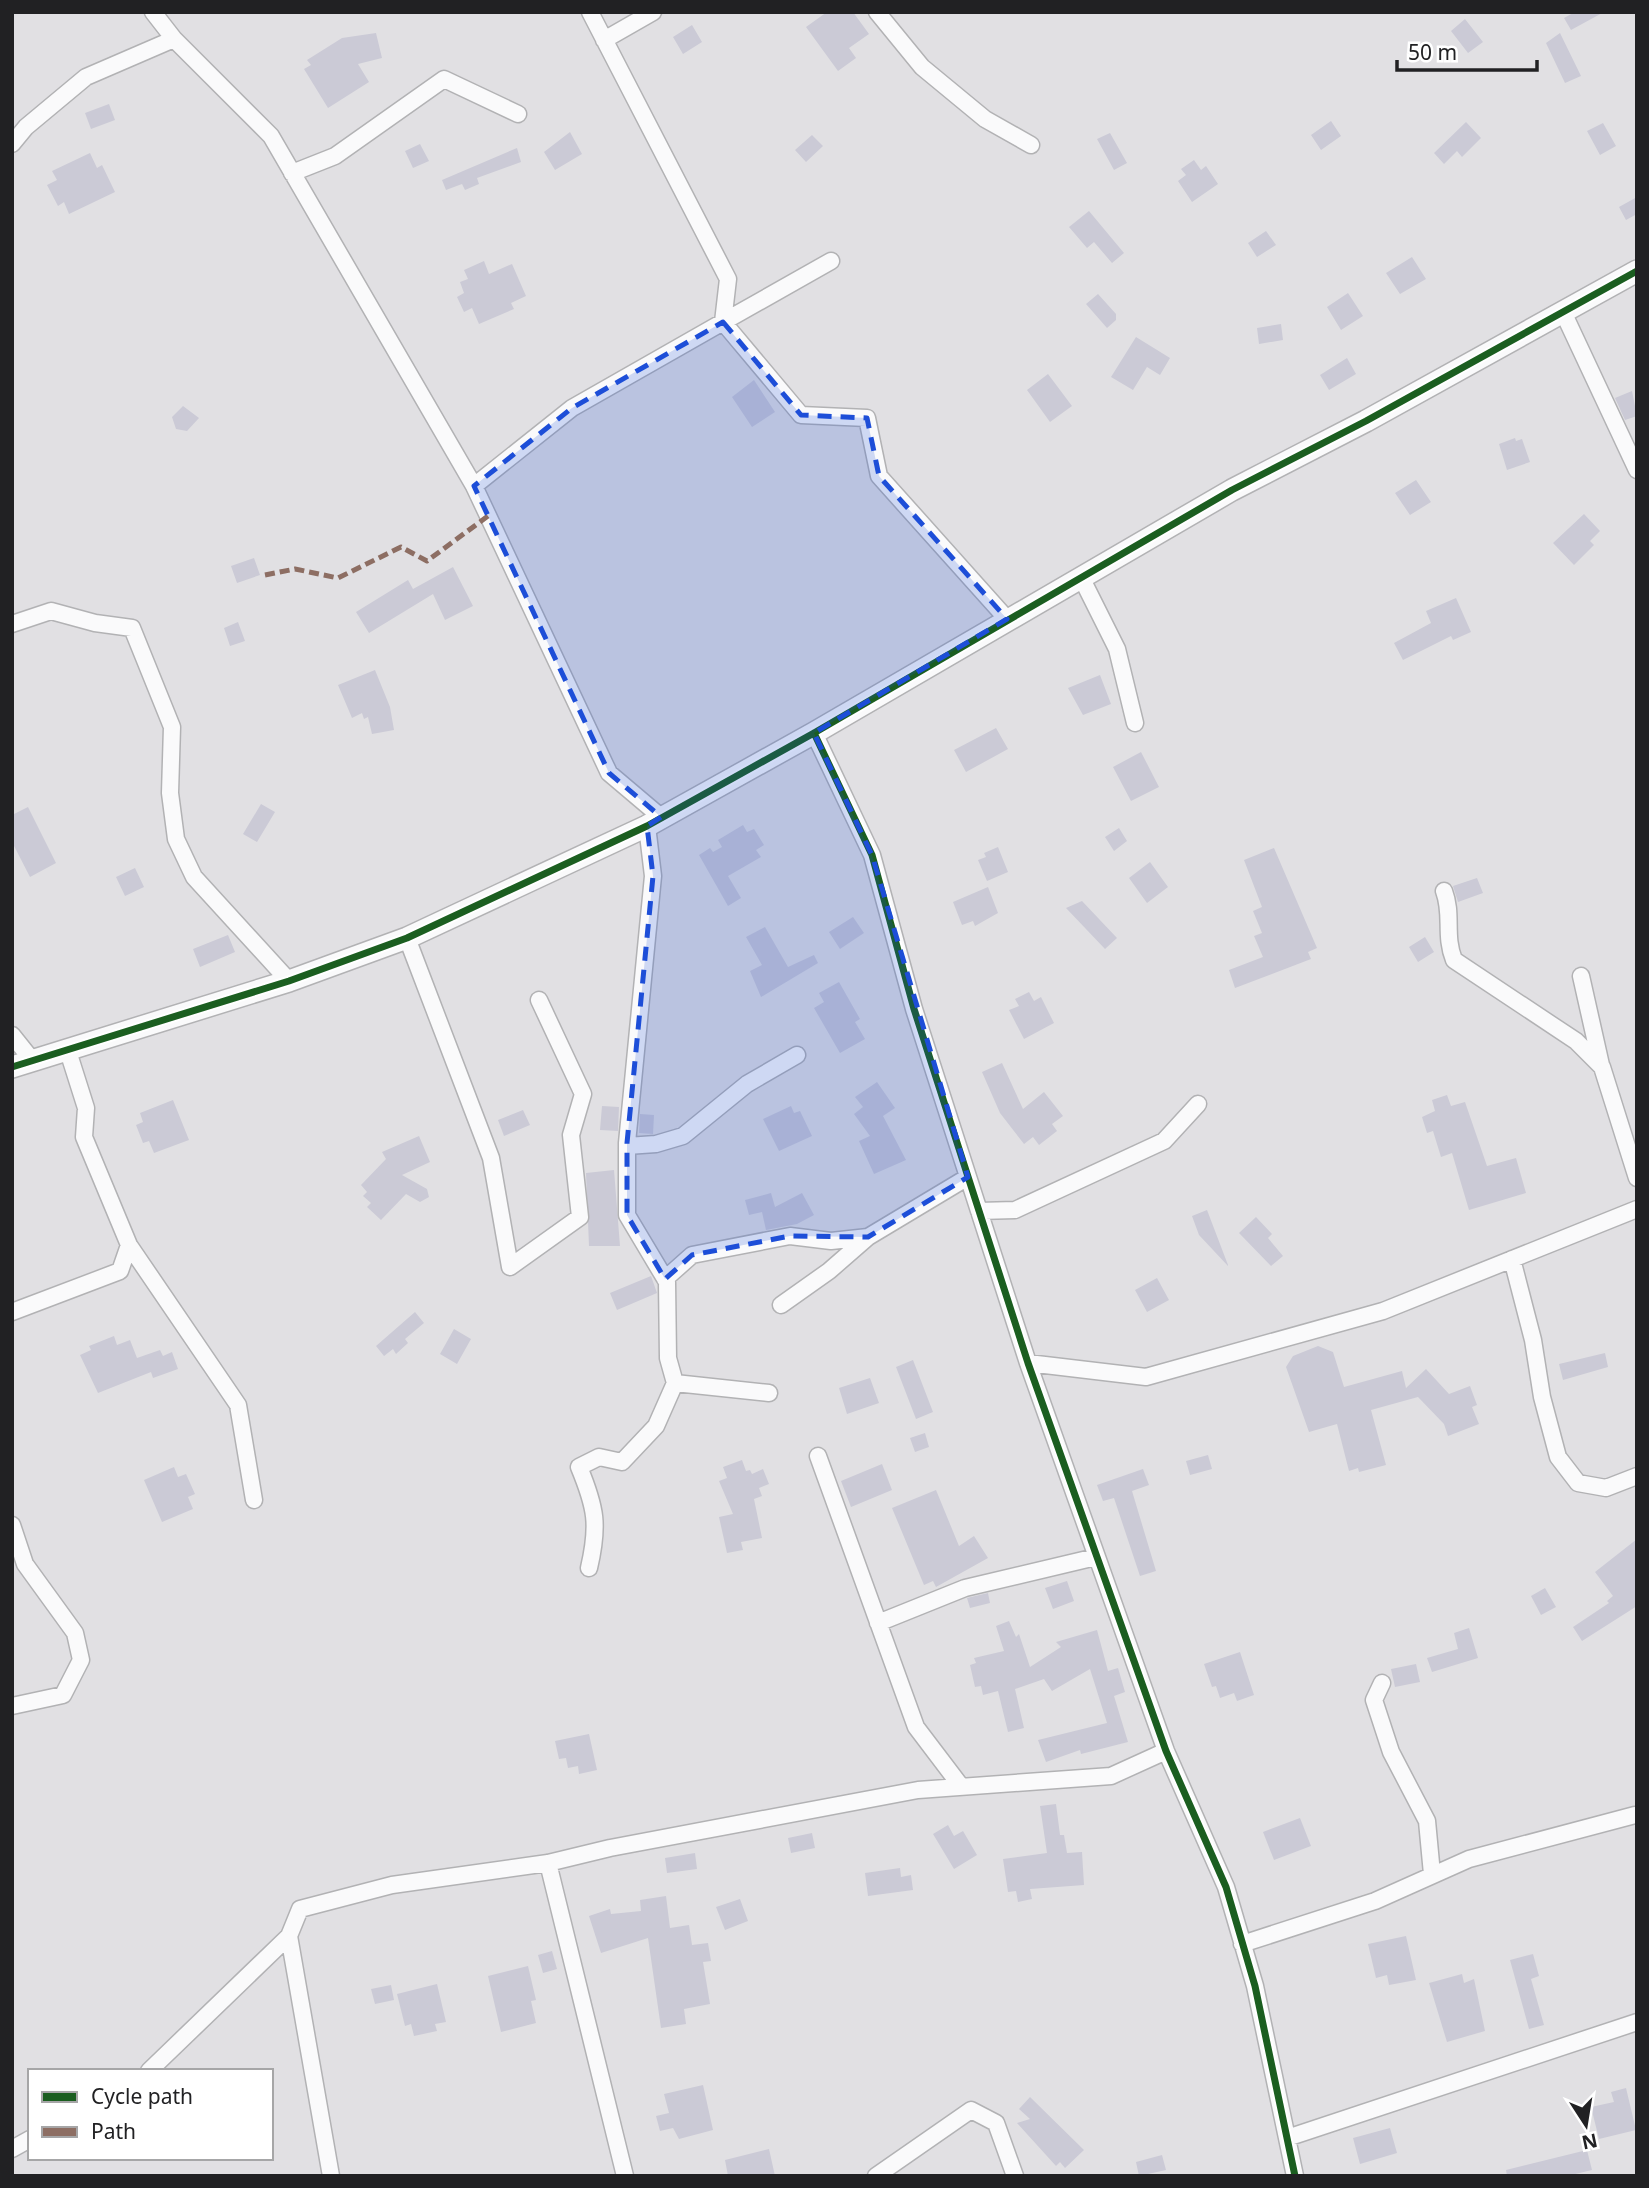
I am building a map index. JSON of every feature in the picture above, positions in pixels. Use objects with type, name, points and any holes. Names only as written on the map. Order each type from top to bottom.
[{"type":"street","points":[[153,12],[174,39],[271,136],[474,486],[609,773],[654,822],[653,876],[627,1146],[627,1215],[665,1279],[668,1358],[675,1383],[656,1426],[622,1462],[599,1457],[579,1467],[589,1492],[597,1533],[589,1568]]},
{"type":"street","points":[[590,12],[728,279],[723,322],[801,415],[867,418],[879,476],[1007,619]]},
{"type":"street","points":[[604,40],[653,12]]},
{"type":"street","points":[[877,12],[922,67],[985,119],[1031,145]]},
{"type":"street","points":[[12,144],[26,127],[86,77],[174,39]]},
{"type":"street","points":[[292,173],[335,156],[444,79],[518,114]]},
{"type":"street","points":[[474,486],[572,408],[831,261]]},
{"type":"street","points":[[12,1035],[22,1063],[289,981],[407,938],[654,822],[814,733],[1233,490],[1378,415],[1637,271]]},
{"type":"street","points":[[1563,312],[1637,470]]},
{"type":"street","points":[[1081,578],[1117,649],[1135,723]]},
{"type":"street","points":[[12,624],[51,611],[95,623],[132,628],[172,727],[170,793],[176,839],[194,877],[289,981]]},
{"type":"street","points":[[814,733],[872,855],[914,1009],[1028,1363],[1166,1751],[1226,1887],[1255,1986],[1295,2176]]},
{"type":"street","points":[[1444,891],[1450,906],[1447,942],[1454,960],[1576,1041],[1602,1067]]},
{"type":"street","points":[[407,938],[491,1158],[510,1267],[580,1217],[571,1135],[583,1094],[539,1000]]},
{"type":"street","points":[[1581,976],[1602,1067],[1637,1178]]},
{"type":"street","points":[[67,1048],[86,1108],[84,1137],[129,1245],[238,1405],[254,1500]]},
{"type":"street","points":[[627,1146],[656,1144],[683,1136],[747,1084],[797,1055]]},
{"type":"street","points":[[979,1211],[1015,1210],[1164,1141],[1198,1104]]},
{"type":"street","points":[[782,1305],[829,1271],[868,1237],[968,1177]]},
{"type":"street","points":[[1028,1363],[1146,1377],[1383,1311],[1637,1209]]},
{"type":"street","points":[[665,1279],[692,1255],[790,1236],[831,1241],[868,1237]]},
{"type":"street","points":[[12,1312],[120,1271],[129,1245]]},
{"type":"street","points":[[1512,1259],[1533,1340],[1542,1397],[1558,1457],[1578,1483],[1606,1488],[1637,1476]]},
{"type":"street","points":[[675,1383],[769,1393]]},
{"type":"street","points":[[818,1456],[916,1727],[960,1785]]},
{"type":"street","points":[[12,1525],[26,1564],[75,1633],[81,1660],[63,1695],[12,1706]]},
{"type":"street","points":[[878,1623],[965,1588],[1097,1557]]},
{"type":"street","points":[[1382,1683],[1374,1700],[1391,1752],[1427,1821],[1432,1874]]},
{"type":"street","points":[[151,2069],[289,1936],[300,1909],[392,1885],[548,1864],[610,1848],[960,1785],[1028,1784],[1111,1776],[1166,1751]]},
{"type":"street","points":[[1242,1944],[1375,1901],[1469,1859],[1636,1815]]},
{"type":"street","points":[[548,1864],[625,2176]]},
{"type":"street","points":[[289,1936],[331,2176]]},
{"type":"street","points":[[1287,2138],[1637,2022]]},
{"type":"street","points":[[876,2176],[971,2110],[996,2123],[1015,2176]]},
{"type":"street","points":[[12,2148],[28,2140]]},
{"type":"highlighted area","points":[[723,322],[801,415],[867,418],[879,476],[1007,619],[814,733],[872,855],[968,1177],[868,1237],[790,1236],[692,1255],[665,1279],[627,1215],[627,1143],[653,876],[647,826],[661,817],[609,773],[474,486],[572,408]]},
{"type":"building","points":[[827,12],[853,12],[869,34],[849,48],[856,58],[838,71],[806,27]]},
{"type":"building","points":[[1575,12],[1604,12],[1571,30],[1564,18]]},
{"type":"building","points":[[1465,19],[1483,42],[1468,53],[1451,31]]},
{"type":"building","points":[[692,25],[702,42],[683,54],[673,37]]},
{"type":"building","points":[[376,33],[382,58],[358,64],[369,82],[328,108],[304,69],[311,65],[307,60],[342,38]]},
{"type":"building","points":[[1560,33],[1581,76],[1565,83],[1546,43]]},
{"type":"building","points":[[109,104],[115,120],[91,129],[85,113]]},
{"type":"building","points":[[1331,121],[1341,136],[1321,150],[1311,135]]},
{"type":"building","points":[[1466,122],[1481,138],[1462,157],[1457,151],[1444,164],[1434,153]]},
{"type":"building","points":[[1603,123],[1616,146],[1600,155],[1587,131]]},
{"type":"building","points":[[570,132],[582,154],[555,170],[544,152]]},
{"type":"building","points":[[1110,133],[1127,163],[1114,170],[1097,139]]},
{"type":"building","points":[[812,135],[823,146],[806,162],[795,150]]},
{"type":"building","points":[[420,144],[429,161],[413,168],[405,151]]},
{"type":"building","points":[[517,148],[521,162],[477,178],[479,184],[465,190],[462,184],[446,190],[442,180]]},
{"type":"building","points":[[90,153],[97,168],[102,165],[115,192],[69,214],[64,202],[58,206],[47,185],[57,180],[52,171]]},
{"type":"building","points":[[1194,160],[1201,170],[1206,166],[1218,184],[1192,202],[1178,181],[1186,175],[1181,169]]},
{"type":"building","points":[[1637,197],[1637,214],[1626,220],[1619,207]]},
{"type":"building","points":[[1089,211],[1124,253],[1112,263],[1094,242],[1087,248],[1069,227]]},
{"type":"building","points":[[1266,231],[1276,245],[1257,257],[1248,243]]},
{"type":"building","points":[[1412,257],[1426,279],[1400,294],[1386,273]]},
{"type":"building","points":[[484,261],[489,274],[512,264],[526,296],[511,303],[514,309],[479,324],[472,308],[464,312],[457,297],[464,293],[460,282],[468,279],[464,270]]},
{"type":"building","points":[[1348,293],[1363,316],[1341,330],[1327,307]]},
{"type":"building","points":[[1098,294],[1116,314],[1116,320],[1107,328],[1086,304]]},
{"type":"building","points":[[1281,324],[1283,340],[1259,344],[1257,328]]},
{"type":"building","points":[[1136,337],[1170,358],[1160,375],[1147,367],[1133,390],[1111,377]]},
{"type":"building","points":[[1347,358],[1356,374],[1329,390],[1320,375]]},
{"type":"building","points":[[1048,374],[1072,406],[1050,422],[1027,390]]},
{"type":"building","points":[[754,380],[775,412],[752,427],[732,397]]},
{"type":"building","points":[[1632,391],[1637,416],[1625,420],[1615,398]]},
{"type":"building","points":[[183,406],[199,418],[187,431],[176,429],[172,417]]},
{"type":"building","points":[[1515,438],[1516,441],[1522,439],[1530,462],[1507,470],[1499,444]]},
{"type":"building","points":[[1416,480],[1431,502],[1410,515],[1395,493]]},
{"type":"building","points":[[1584,514],[1600,531],[1590,541],[1594,545],[1574,565],[1553,543]]},
{"type":"building","points":[[254,558],[260,575],[237,583],[231,566]]},
{"type":"building","points":[[453,567],[473,606],[445,620],[433,594],[369,633],[356,612],[408,580],[413,589]]},
{"type":"building","points":[[1456,598],[1471,632],[1453,640],[1451,636],[1403,660],[1394,643],[1431,623],[1426,611]]},
{"type":"building","points":[[238,622],[245,641],[230,646],[224,628]]},
{"type":"building","points":[[375,670],[390,707],[394,730],[372,734],[368,717],[364,719],[362,713],[352,718],[338,685]]},
{"type":"building","points":[[1100,675],[1111,704],[1083,715],[1068,688]]},
{"type":"building","points":[[996,728],[1008,749],[966,772],[954,750]]},
{"type":"building","points":[[1141,752],[1159,787],[1131,801],[1113,767]]},
{"type":"building","points":[[261,804],[275,812],[257,842],[243,834]]},
{"type":"building","points":[[28,807],[56,863],[30,877],[12,842],[12,815]]},
{"type":"building","points":[[743,825],[747,832],[754,829],[764,845],[756,850],[761,857],[728,876],[741,898],[728,906],[699,855],[710,848],[713,852],[722,847],[718,840]]},
{"type":"building","points":[[1119,828],[1127,841],[1114,851],[1105,837]]},
{"type":"building","points":[[998,847],[1008,872],[987,881],[978,860],[986,857],[984,853]]},
{"type":"building","points":[[1274,848],[1317,948],[1308,952],[1311,959],[1235,988],[1229,970],[1263,957],[1254,936],[1262,933],[1253,911],[1262,907],[1244,860]]},
{"type":"building","points":[[1150,862],[1168,887],[1147,903],[1129,878]]},
{"type":"building","points":[[135,868],[144,887],[125,896],[116,877]]},
{"type":"building","points":[[1477,878],[1483,893],[1458,902],[1453,886]]},
{"type":"building","points":[[988,887],[998,913],[975,926],[973,921],[962,925],[953,902]]},
{"type":"building","points":[[1082,901],[1117,938],[1105,949],[1066,908]]},
{"type":"building","points":[[853,917],[864,933],[840,949],[829,932]]},
{"type":"building","points":[[765,927],[788,967],[814,955],[818,963],[761,997],[750,971],[762,965],[746,937]]},
{"type":"building","points":[[228,935],[235,952],[200,967],[193,949]]},
{"type":"building","points":[[1425,937],[1434,952],[1418,962],[1409,947]]},
{"type":"building","points":[[839,982],[860,1019],[855,1022],[865,1039],[840,1053],[814,1008],[824,1002],[819,993]]},
{"type":"building","points":[[1029,992],[1034,1001],[1041,997],[1054,1023],[1024,1039],[1009,1010],[1019,1006],[1015,999]]},
{"type":"building","points":[[1002,1063],[1023,1109],[1044,1092],[1063,1116],[1052,1124],[1057,1131],[1039,1145],[1033,1137],[1024,1144],[1000,1113],[982,1072]]},
{"type":"building","points":[[877,1082],[895,1108],[883,1116],[906,1160],[874,1174],[859,1141],[870,1136],[854,1114],[863,1107],[855,1097]]},
{"type":"building","points":[[1447,1095],[1451,1106],[1465,1102],[1487,1166],[1516,1158],[1526,1193],[1469,1210],[1452,1153],[1441,1157],[1433,1131],[1427,1133],[1422,1117],[1435,1111],[1432,1100]]},
{"type":"building","points":[[173,1100],[189,1140],[154,1153],[149,1141],[143,1143],[136,1125],[143,1122],[140,1113]]},
{"type":"building","points":[[602,1106],[619,1107],[618,1131],[600,1130]]},
{"type":"building","points":[[791,1106],[794,1113],[800,1111],[812,1136],[779,1151],[763,1119]]},
{"type":"building","points":[[523,1110],[530,1125],[504,1136],[498,1120]]},
{"type":"building","points":[[640,1114],[654,1115],[653,1134],[639,1133]]},
{"type":"building","points":[[419,1136],[430,1162],[402,1175],[427,1189],[429,1197],[420,1202],[406,1194],[381,1220],[367,1207],[371,1203],[363,1196],[367,1192],[361,1185],[386,1159],[382,1152]]},
{"type":"building","points":[[614,1170],[620,1246],[589,1246],[586,1173]]},
{"type":"building","points":[[771,1193],[775,1207],[802,1193],[814,1215],[797,1224],[766,1230],[762,1212],[749,1215],[745,1200]]},
{"type":"building","points":[[1207,1210],[1228,1266],[1199,1235],[1192,1216]]},
{"type":"building","points":[[1256,1217],[1272,1234],[1268,1238],[1283,1256],[1271,1266],[1239,1233]]},
{"type":"building","points":[[651,1276],[657,1293],[617,1310],[610,1293]]},
{"type":"building","points":[[1157,1278],[1169,1300],[1147,1312],[1135,1290]]},
{"type":"building","points":[[415,1312],[424,1323],[405,1339],[408,1343],[396,1354],[393,1349],[384,1356],[376,1346]]},
{"type":"building","points":[[454,1329],[471,1339],[457,1364],[440,1354]]},
{"type":"building","points":[[114,1336],[117,1345],[130,1340],[137,1358],[160,1350],[163,1356],[172,1352],[178,1369],[153,1378],[151,1372],[98,1393],[80,1355],[91,1350],[89,1346]]},
{"type":"building","points":[[1318,1346],[1333,1352],[1344,1387],[1402,1371],[1406,1388],[1426,1369],[1449,1394],[1470,1386],[1477,1405],[1472,1407],[1479,1424],[1448,1436],[1444,1424],[1418,1397],[1371,1410],[1386,1465],[1359,1472],[1358,1468],[1349,1471],[1337,1424],[1309,1432],[1286,1367],[1293,1356]]},
{"type":"building","points":[[1605,1353],[1608,1367],[1563,1380],[1559,1364]]},
{"type":"building","points":[[913,1360],[933,1412],[916,1419],[896,1367]]},
{"type":"building","points":[[870,1378],[879,1403],[847,1414],[839,1388]]},
{"type":"building","points":[[925,1433],[929,1447],[915,1452],[910,1438]]},
{"type":"building","points":[[1208,1455],[1212,1469],[1190,1475],[1186,1461]]},
{"type":"building","points":[[742,1460],[746,1471],[750,1470],[752,1474],[763,1469],[769,1484],[759,1488],[762,1496],[754,1499],[762,1538],[741,1542],[743,1550],[727,1553],[719,1517],[733,1514],[719,1481],[727,1478],[723,1467]]},
{"type":"building","points":[[882,1464],[892,1490],[851,1507],[841,1481]]},
{"type":"building","points":[[174,1467],[178,1477],[186,1474],[195,1494],[188,1497],[193,1509],[162,1522],[144,1480]]},
{"type":"building","points":[[1143,1469],[1149,1485],[1132,1491],[1156,1571],[1140,1576],[1114,1498],[1103,1501],[1097,1485]]},
{"type":"building","points":[[936,1490],[959,1546],[974,1536],[988,1558],[936,1587],[933,1581],[924,1585],[892,1508]]},
{"type":"building","points":[[1637,1539],[1637,1606],[1582,1641],[1573,1627],[1609,1603],[1607,1601],[1613,1596],[1595,1572]]},
{"type":"building","points":[[1067,1581],[1074,1601],[1053,1609],[1045,1588]]},
{"type":"building","points":[[1545,1588],[1556,1607],[1541,1615],[1531,1596]]},
{"type":"building","points":[[988,1593],[990,1603],[970,1608],[967,1598]]},
{"type":"building","points":[[1009,1621],[1016,1637],[1019,1634],[1030,1667],[1061,1647],[1056,1642],[1097,1630],[1108,1671],[1118,1668],[1125,1692],[1114,1696],[1128,1742],[1081,1754],[1080,1750],[1046,1762],[1038,1740],[1107,1723],[1090,1669],[1052,1691],[1044,1679],[1015,1689],[1024,1728],[1008,1732],[998,1691],[983,1695],[981,1686],[975,1687],[970,1665],[976,1663],[974,1658],[1004,1651],[996,1626]]},
{"type":"building","points":[[1469,1628],[1478,1658],[1432,1672],[1427,1658],[1458,1649],[1454,1633]]},
{"type":"building","points":[[1240,1652],[1254,1695],[1237,1701],[1234,1693],[1220,1698],[1216,1686],[1212,1687],[1204,1664]]},
{"type":"building","points":[[1416,1664],[1420,1682],[1395,1687],[1391,1669]]},
{"type":"building","points":[[589,1734],[597,1770],[579,1774],[578,1766],[568,1768],[566,1758],[559,1759],[555,1741]]},
{"type":"building","points":[[1056,1804],[1060,1835],[1064,1835],[1067,1853],[1082,1852],[1084,1885],[1030,1889],[1032,1899],[1018,1902],[1016,1891],[1008,1892],[1003,1859],[1047,1853],[1040,1806]]},
{"type":"building","points":[[1300,1818],[1311,1846],[1274,1860],[1263,1832]]},
{"type":"building","points":[[948,1825],[954,1836],[963,1831],[977,1855],[954,1869],[933,1834]]},
{"type":"building","points":[[812,1833],[815,1848],[791,1853],[788,1838]]},
{"type":"building","points":[[695,1853],[697,1869],[667,1873],[665,1858]]},
{"type":"building","points":[[900,1868],[901,1877],[911,1875],[913,1890],[868,1896],[865,1873]]},
{"type":"building","points":[[666,1896],[670,1928],[689,1925],[692,1945],[708,1943],[711,1961],[703,1962],[710,2004],[684,2009],[686,2024],[661,2028],[648,1938],[601,1953],[589,1916],[610,1909],[611,1914],[641,1911],[640,1900]]},
{"type":"building","points":[[740,1899],[748,1921],[725,1930],[716,1907]]},
{"type":"building","points":[[1406,1936],[1416,1980],[1389,1985],[1387,1975],[1376,1978],[1368,1944]]},
{"type":"building","points":[[552,1951],[557,1969],[543,1973],[538,1955]]},
{"type":"building","points":[[1533,1954],[1539,1976],[1531,1979],[1544,2025],[1529,2029],[1510,1960]]},
{"type":"building","points":[[528,1966],[536,2000],[531,2001],[536,2023],[501,2032],[488,1976]]},
{"type":"building","points":[[1462,1974],[1464,1983],[1474,1979],[1485,2031],[1447,2042],[1429,1983]]},
{"type":"building","points":[[437,1984],[446,2022],[435,2024],[437,2031],[414,2036],[411,2024],[405,2026],[397,1994]]},
{"type":"building","points":[[391,1985],[394,2000],[375,2004],[371,1989]]},
{"type":"building","points":[[703,2085],[713,2130],[679,2139],[673,2128],[660,2131],[656,2116],[669,2113],[664,2094]]},
{"type":"building","points":[[1626,2088],[1636,2130],[1599,2139],[1591,2107],[1614,2102],[1611,2092]]},
{"type":"building","points":[[1030,2097],[1084,2150],[1065,2168],[1060,2162],[1056,2166],[1017,2123],[1030,2119],[1019,2109]]},
{"type":"building","points":[[1390,2128],[1397,2153],[1360,2164],[1353,2138]]},
{"type":"building","points":[[769,2149],[775,2176],[728,2176],[725,2160]]},
{"type":"building","points":[[1587,2150],[1592,2170],[1567,2176],[1507,2176],[1506,2170]]},
{"type":"building","points":[[1162,2155],[1166,2170],[1139,2176],[1136,2162]]},
{"type":"marked path","points":[[265,575],[295,569],[338,578],[401,547],[427,561],[488,516]]},
{"type":"cycle path","points":[[12,1067],[289,981],[407,938],[647,826],[814,733],[1232,490],[1366,421],[1637,271]]},
{"type":"cycle path","points":[[814,733],[872,855],[914,1009],[1028,1363],[1166,1751],[1226,1887],[1255,1986],[1295,2176]]}]
